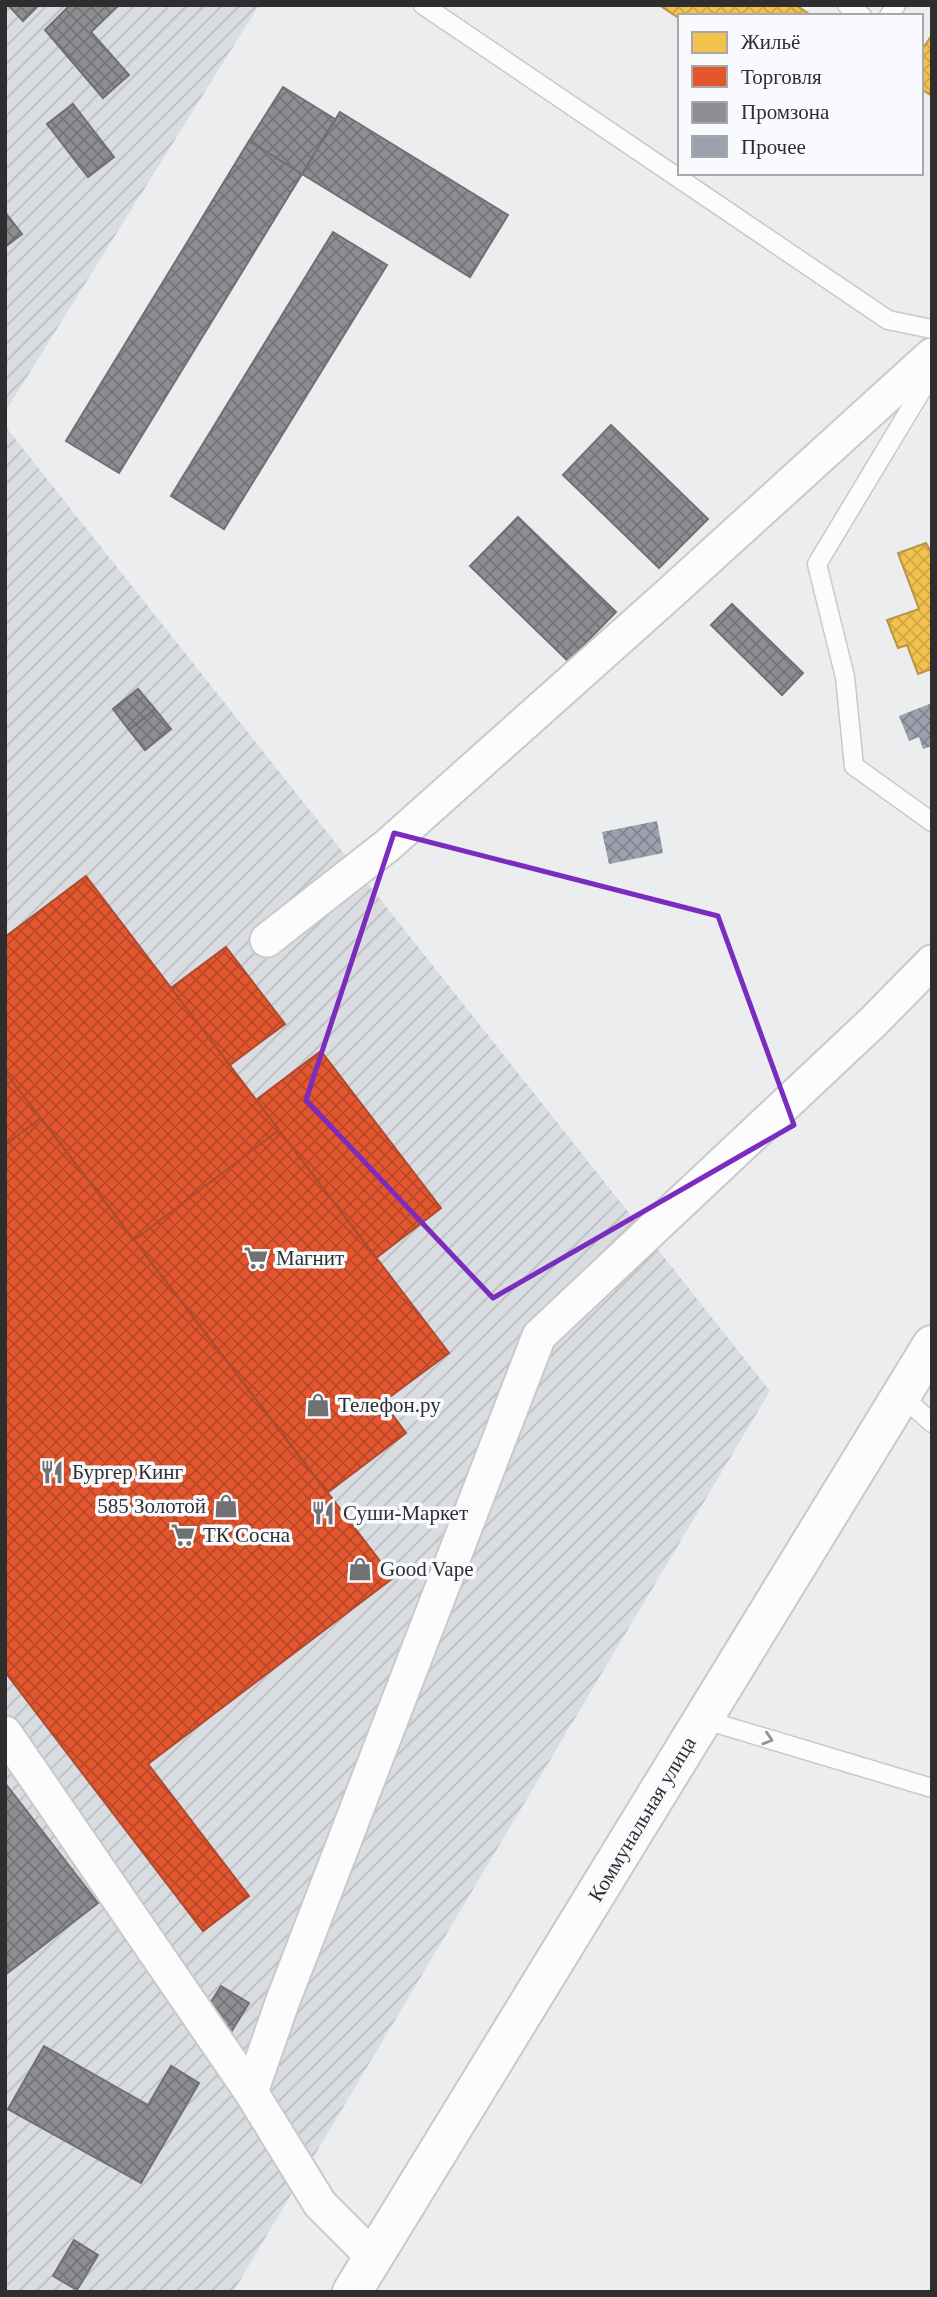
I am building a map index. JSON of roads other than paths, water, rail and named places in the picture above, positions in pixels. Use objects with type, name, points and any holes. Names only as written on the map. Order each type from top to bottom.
[{"type":"main road","name":"Коммунальная улица","points":[[352,2292],[932,1345]]},
{"type":"street","points":[[267,940],[388,845],[932,355]]},
{"type":"street","points":[[251,2092],[282,2003],[540,1336],[873,1022],[932,962]]},
{"type":"street","points":[[5,1733],[251,2092],[320,2204],[373,2257]]},
{"type":"lane","points":[[423,5],[888,320],[932,329]]},
{"type":"lane","points":[[932,373],[817,564],[845,677],[854,766],[932,822]]},
{"type":"lane","points":[[901,1395],[932,1423]]},
{"type":"lane","points":[[702,1719],[932,1788]]},
{"type":"place","name":"Магнит","points":[[256,1258]]},
{"type":"place","name":"Телефон.ру","points":[[318,1405]]},
{"type":"place","name":"Бургер Кинг","points":[[52,1472]]},
{"type":"place","name":"585 Золотой","points":[[226,1506]]},
{"type":"place","name":"Суши-Маркет","points":[[323,1513]]},
{"type":"place","name":"ТК Сосна","points":[[183,1535]]},
{"type":"place","name":"Good Vape","points":[[360,1569]]}]
